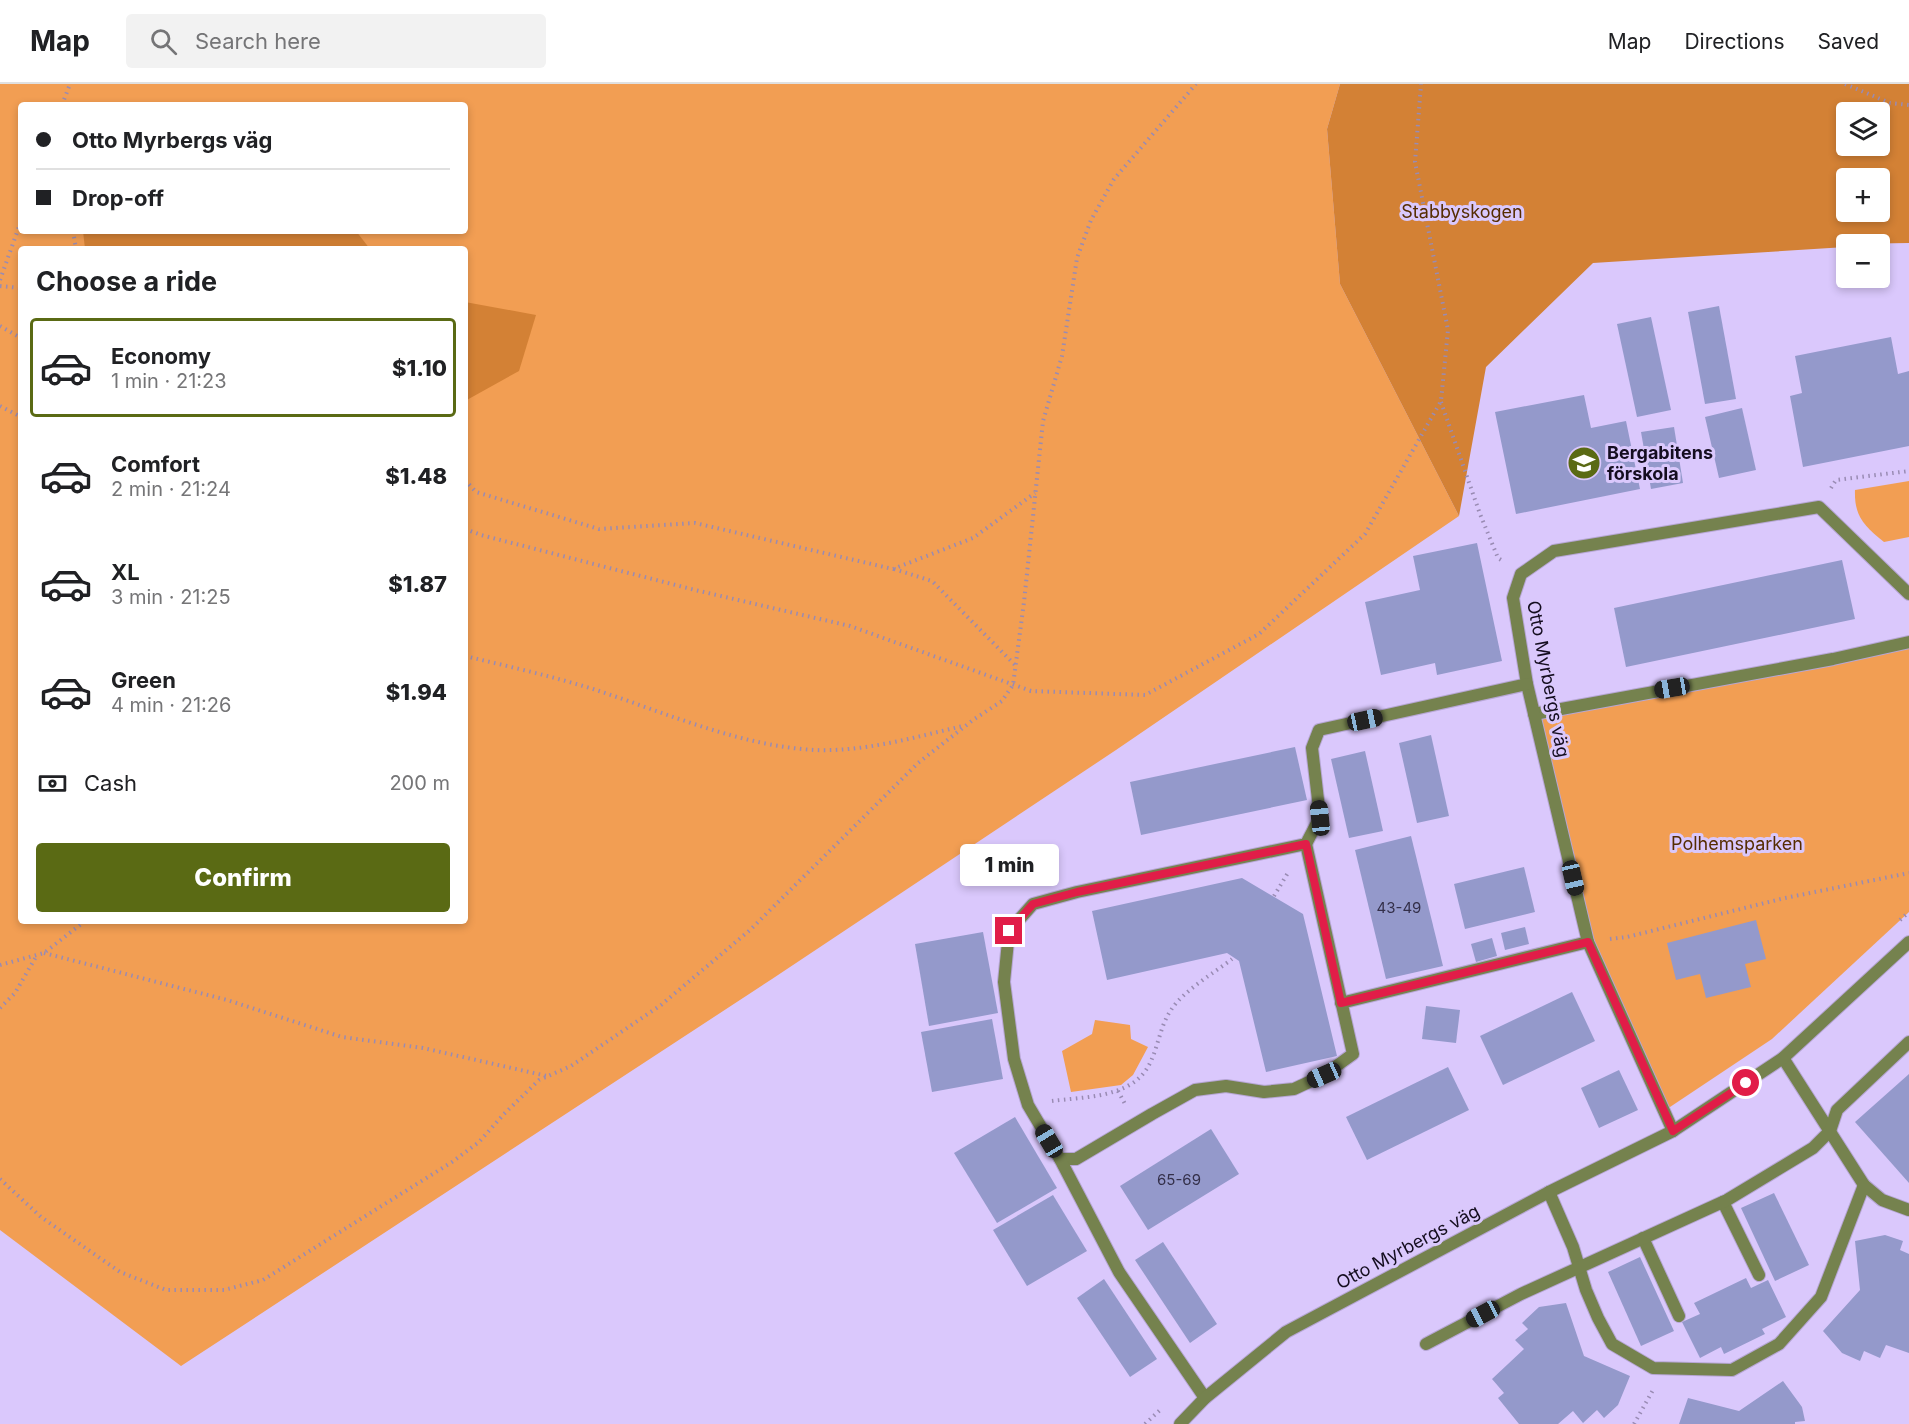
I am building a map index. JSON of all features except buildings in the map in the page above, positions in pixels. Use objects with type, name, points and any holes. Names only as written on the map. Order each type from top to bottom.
[{"type":"street","points":[[1521,574],[1554,551],[1819,507],[1909,594]]},
{"type":"street","name":"Otto Myrbergs väg","points":[[1521,574],[1513,598],[1527,684],[1588,942],[1673,1131]]},
{"type":"street","points":[[1534,714],[1833,659],[1909,642]]},
{"type":"street","points":[[1060,1159],[1076,1159],[1195,1090],[1226,1086],[1264,1092],[1294,1089],[1324,1075],[1353,1054],[1306,844],[1320,818],[1312,748],[1318,730],[1527,684]]},
{"type":"street","points":[[1205,1398],[1119,1272],[1060,1159],[1028,1105],[1014,1059],[1004,982],[1009,931],[1033,904],[1077,892],[1306,844]]},
{"type":"street","points":[[1341,1003],[1588,942]]},
{"type":"street","name":"Otto Myrbergs väg","points":[[1180,1424],[1205,1398],[1286,1332],[1549,1192],[1673,1131],[1783,1058],[1909,942]]},
{"type":"street","points":[[1426,1344],[1521,1294],[1724,1202],[1813,1149],[1830,1131],[1837,1110],[1909,1042]]},
{"type":"street","points":[[1783,1058],[1864,1185],[1882,1200],[1909,1210]]},
{"type":"street","points":[[1549,1192],[1573,1247],[1598,1318],[1612,1344],[1653,1368],[1732,1370],[1779,1344],[1821,1297],[1864,1185]]},
{"type":"street","points":[[1724,1202],[1759,1275]]},
{"type":"street","points":[[1643,1238],[1679,1316]]},
{"type":"path","points":[[63,102],[70,84]]},
{"type":"path","points":[[0,1179],[41,1217],[120,1272],[166,1290],[224,1290],[263,1280],[452,1162],[479,1142],[539,1080],[571,1066],[661,1005],[750,930],[918,763],[1002,701],[1013,685],[1043,421],[1062,356],[1077,258],[1091,220],[1114,179],[1196,84]]},
{"type":"path","points":[[468,530],[695,590],[850,626],[1032,691],[1145,695],[1259,634],[1365,534],[1441,400],[1448,330],[1415,162],[1421,84]]},
{"type":"path","points":[[1845,84],[1890,104],[1909,105]]},
{"type":"path","points":[[0,280],[18,229]]},
{"type":"path","points":[[0,286],[18,288]]},
{"type":"path","points":[[0,326],[18,336]]},
{"type":"path","points":[[1441,400],[1498,558],[1521,574]]},
{"type":"path","points":[[0,406],[18,415]]},
{"type":"path","points":[[1819,507],[1836,480],[1909,471]]},
{"type":"path","points":[[468,483],[476,492],[599,528],[695,523],[893,568],[932,581],[1016,666]]},
{"type":"path","points":[[893,568],[974,538],[1036,492]]},
{"type":"path","points":[[468,657],[591,688],[688,722],[777,746],[817,750],[869,747],[967,725]]},
{"type":"path","points":[[1588,942],[1627,937],[1785,898],[1909,873]]},
{"type":"path","points":[[0,965],[44,953],[81,924]]},
{"type":"path","points":[[44,953],[227,1000],[342,1037],[423,1048],[548,1076]]},
{"type":"path","points":[[0,1008],[15,993],[38,955]]},
{"type":"path","points":[[1028,1105],[1118,1091],[1133,1083],[1146,1070],[1171,1010],[1182,997],[1232,959]]},
{"type":"path","points":[[1634,1424],[1655,1387],[1653,1368]]},
{"type":"green space","points":[[0,84],[1340,84],[1327,129],[1340,284],[1459,516],[1116,750],[772,979],[181,1366],[0,1230]]},
{"type":"green space","name":"Stabbyskogen","points":[[1340,84],[1909,84],[1909,243],[1890,243],[1890,234],[1836,234],[1836,248],[1593,263],[1486,367],[1459,516],[1340,284],[1327,129]]},
{"type":"green space","points":[[83,234],[358,234],[368,246],[85,246]]},
{"type":"green space","points":[[468,303],[536,315],[519,371],[468,399]]},
{"type":"green space","points":[[1909,481],[1909,537],[1884,542],[1871,531],[1858,514],[1855,490]]},
{"type":"green space","name":"Polhemsparken","points":[[1909,641],[1909,912],[1772,1039],[1664,1111],[1588,942],[1534,714]]},
{"type":"green space","points":[[1095,1020],[1130,1025],[1131,1039],[1148,1047],[1133,1075],[1121,1085],[1071,1092],[1062,1051],[1092,1034]]},
{"type":"place","name":"Bergabitens förskola","points":[[1584,463]]},
{"type":"route","points":[[1009,931],[1033,904],[1077,892],[1306,844],[1341,1003],[1588,942],[1673,1131],[1746,1083]]}]
